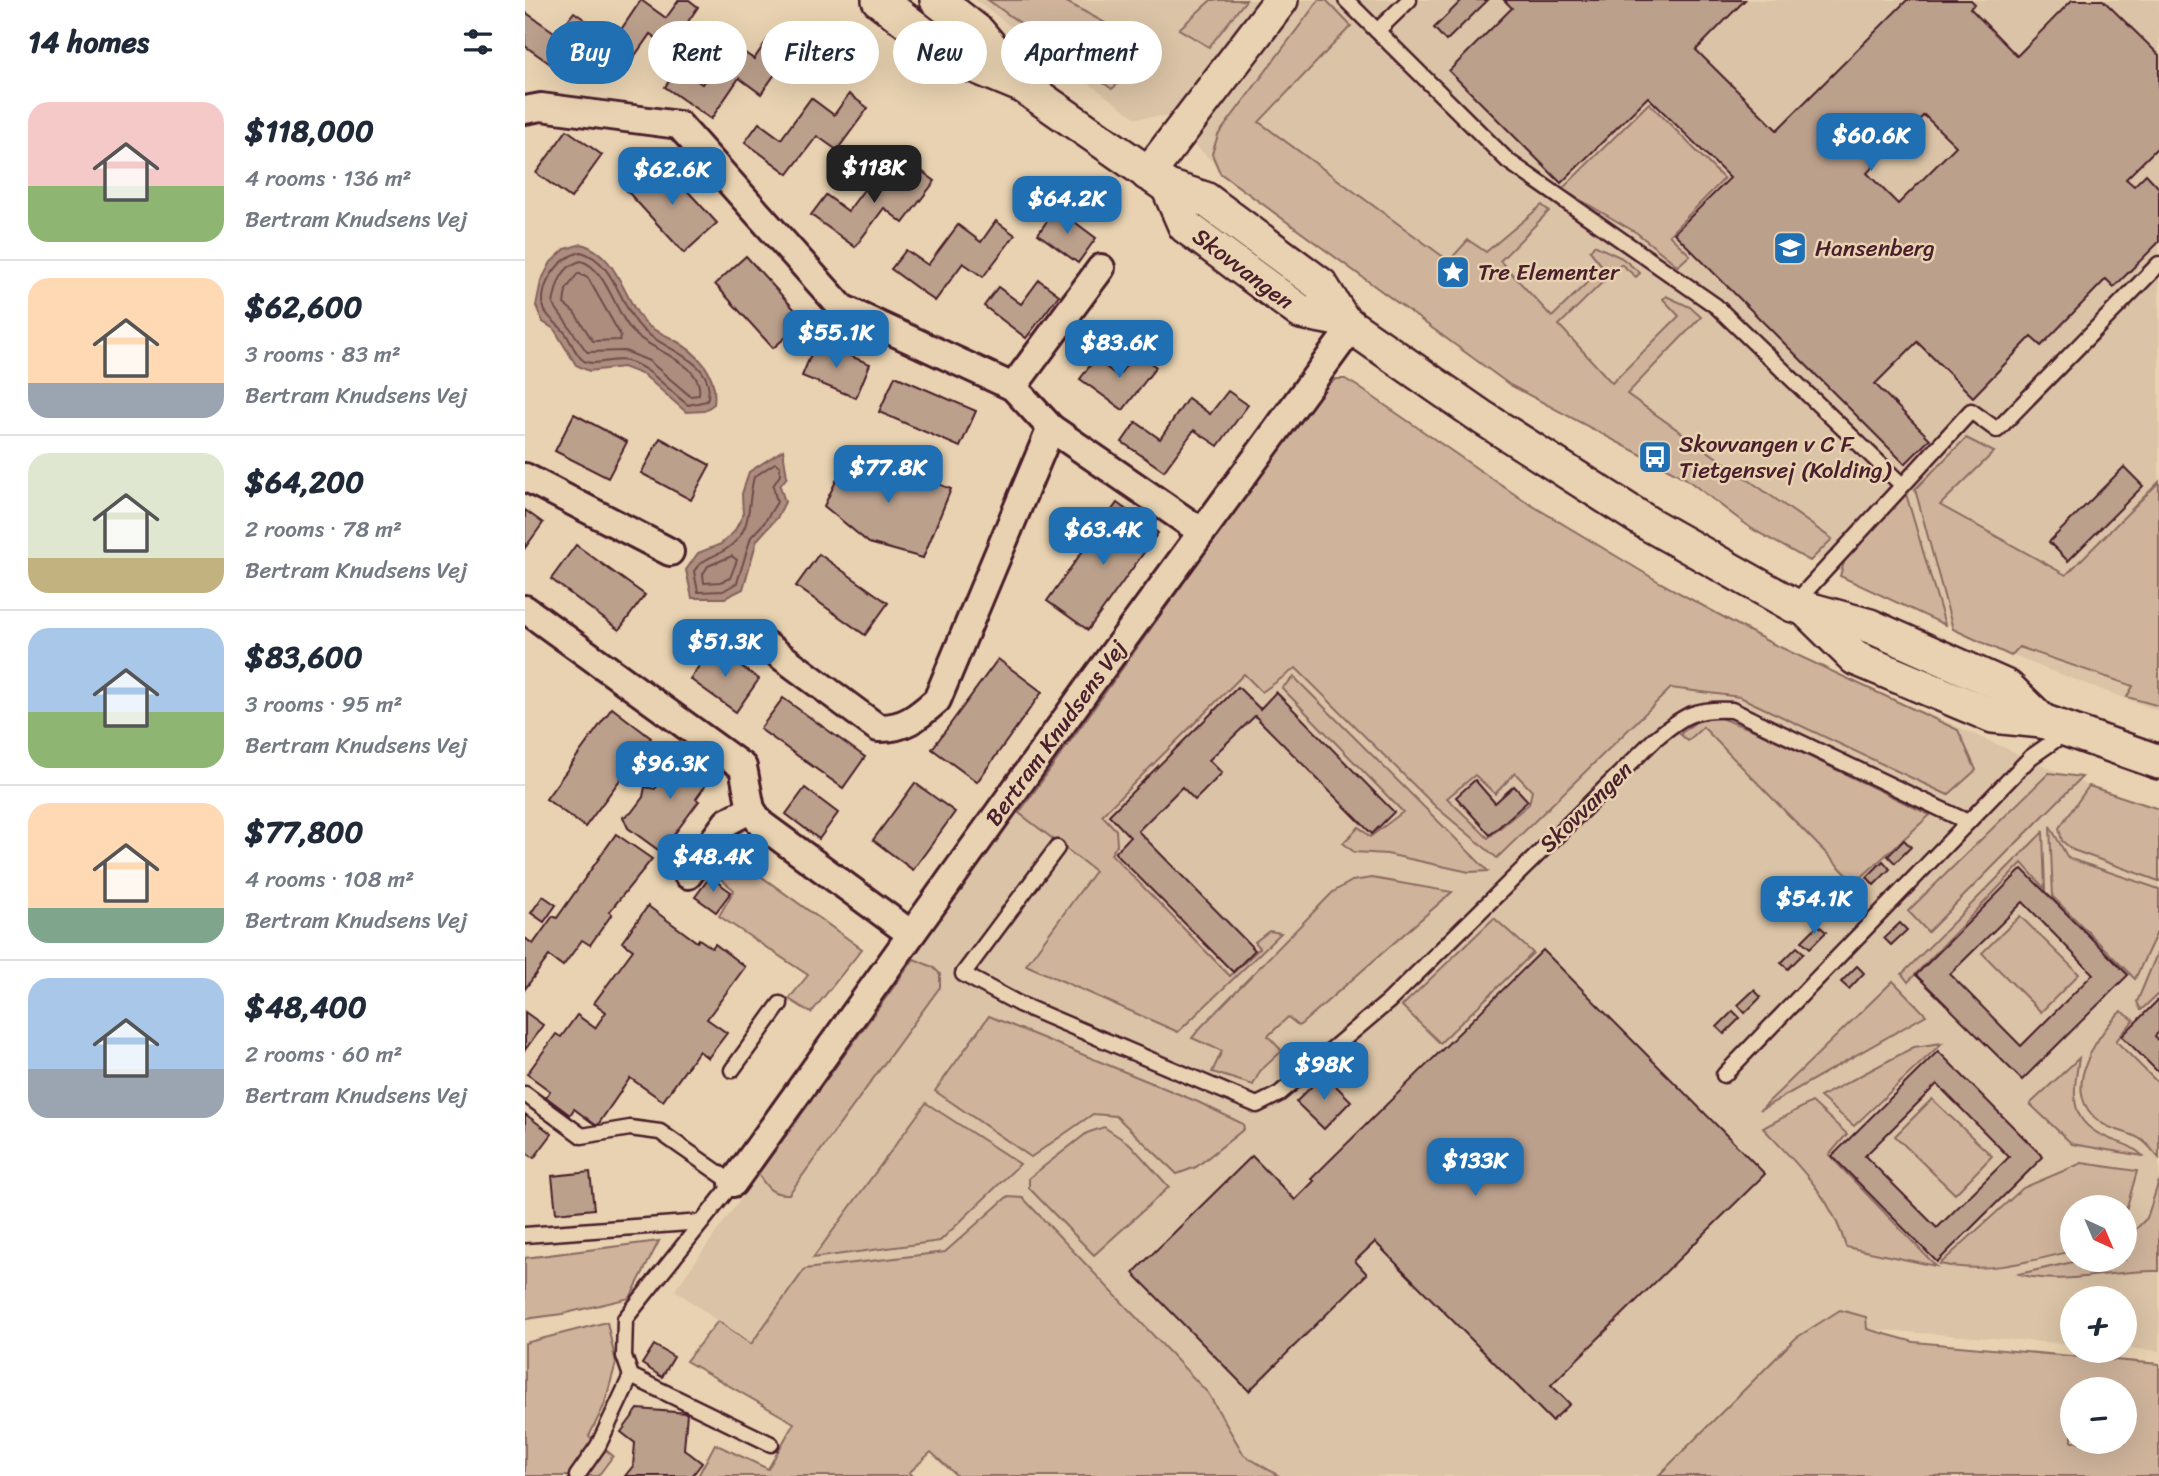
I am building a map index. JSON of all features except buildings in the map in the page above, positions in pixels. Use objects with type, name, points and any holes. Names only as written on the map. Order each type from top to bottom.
[{"type":"street","name":"Skovvangen","points":[[879,0],[955,58],[1023,86],[1158,180],[1205,199],[1321,285],[1347,324],[1483,418],[1649,524],[1799,607],[1855,658],[1993,716],[2055,725],[2159,762]]},
{"type":"street","name":"Skovvangen","points":[[937,0],[979,33],[1023,86]]},
{"type":"street","points":[[1158,180],[1281,0]]},
{"type":"street","points":[[525,110],[541,107],[679,125],[842,308],[1013,387],[1051,428],[1202,532]]},
{"type":"street","points":[[1013,387],[1101,268]]},
{"type":"street","name":"Bertram Knudsens Vej","points":[[733,1183],[1202,532],[1347,324]]},
{"type":"street","points":[[758,639],[878,728],[890,729],[914,721],[937,700],[1051,428]]},
{"type":"street","points":[[525,477],[670,552]]},
{"type":"street","points":[[525,609],[743,767],[751,809],[761,824],[911,934]]},
{"type":"street","points":[[688,875],[727,822],[751,809]]},
{"type":"lane","points":[[1346,0],[1509,161],[1716,306],[1902,485]]},
{"type":"lane","points":[[1377,31],[1409,0]]},
{"type":"lane","points":[[1799,607],[1902,485],[1971,411],[1997,430],[2159,264]]},
{"type":"lane","name":"Skovvangen","points":[[1057,848],[963,974],[1019,1004],[1257,1105],[1279,1094],[1389,1001],[1656,738],[1673,724],[1704,708],[1732,710],[1968,822]]},
{"type":"lane","points":[[1724,1076],[2031,757],[2055,725]]},
{"type":"lane","points":[[731,1070],[780,1004]]},
{"type":"lane","points":[[525,1094],[582,1136],[629,1128],[660,1132],[733,1183],[625,1319],[625,1356],[631,1376],[598,1446],[577,1476]]},
{"type":"lane","points":[[525,1235],[702,1222]]},
{"type":"lane","points":[[631,1376],[771,1444]]},
{"type":"shaded area","name":"Hansenberg","points":[[975,0],[2159,0],[2159,711],[2041,667],[1895,601],[1827,565],[1218,167],[1165,116],[1136,118],[1090,84],[1162,84],[1162,21],[1004,21]]},
{"type":"shaded area","points":[[988,0],[1063,0],[1102,21],[1017,21]]},
{"type":"shaded area","points":[[1211,0],[1246,0],[1209,47],[1179,29]]},
{"type":"shaded area","points":[[1319,0],[1326,0],[1351,26],[1259,122],[1449,261],[1468,240],[1486,252],[1542,205],[1549,211],[1500,261],[1552,317],[1603,267],[1590,251],[1594,245],[1622,258],[1640,273],[1636,277],[1621,264],[1559,325],[1612,383],[1679,316],[1663,299],[1666,296],[1690,307],[1701,317],[1627,394],[1832,539],[1810,561],[1752,529],[1685,478],[1510,385],[1220,173],[1212,154],[1218,135]]},
{"type":"shaded area","points":[[1105,84],[1118,84],[1112,89]]},
{"type":"shaded area","points":[[1649,103],[1724,179],[1669,235],[1690,255],[1678,266],[1637,233],[1562,189]]},
{"type":"shaded area","points":[[1336,379],[1345,379],[1357,386],[1523,500],[1661,583],[1769,642],[2089,786],[2159,809],[2159,1351],[2137,1349],[2137,1286],[2060,1286],[2060,1343],[1867,1329],[1840,1310],[1796,1338],[1658,1476],[1034,1476],[751,1345],[675,1290],[1322,389]]},
{"type":"shaded area","points":[[1336,379],[1345,379],[1523,500],[1661,583],[1769,642],[1958,730],[1976,770],[1948,795],[1740,697],[1671,688],[1497,858],[1436,807],[1296,668],[1262,692],[1244,674],[1102,815],[1116,830],[1117,845],[1111,854],[1230,976],[1260,948],[1255,942],[1269,931],[1281,933],[1178,1032],[1026,965],[1095,871],[1019,813],[1322,389]],"holes":[[[1515,773],[1532,791],[1529,804],[1488,838],[1447,798],[1475,775],[1495,794]]]},
{"type":"shaded area","points":[[1966,438],[1994,452],[1940,505],[2066,575],[2159,482],[2159,706],[2127,697],[2133,686],[2019,647],[2011,656],[1953,629],[1915,489]]},
{"type":"shaded area","points":[[1906,494],[1945,625],[1840,576],[1845,559]]},
{"type":"shaded area","points":[[1294,677],[1488,871],[1469,872],[1387,854],[1354,852],[1343,843],[1359,827],[1370,837],[1403,812],[1282,688]]},
{"type":"shaded area","points":[[1717,717],[1756,731],[1930,815],[1855,883],[1703,727],[1688,741],[1680,734],[1696,722]]},
{"type":"shaded area","points":[[2049,773],[2082,777],[1928,932],[1908,911]]},
{"type":"shaded area","points":[[2089,786],[2159,809],[2159,881],[2073,850],[2062,841],[2059,828]]},
{"type":"shaded area","points":[[2050,826],[2068,858],[2159,889],[2159,928],[2135,979],[2053,897]]},
{"type":"shaded area","points":[[2043,832],[2045,889],[2022,863],[1908,982],[1902,974]]},
{"type":"shaded area","points":[[730,854],[862,949],[811,1013],[789,999],[808,975],[719,916],[734,890],[715,874]]},
{"type":"shaded area","points":[[1372,878],[1452,892],[1299,1026],[1288,1017],[1268,1036],[1282,1051],[1260,1071],[1253,1085],[1212,1072],[1222,1051],[1192,1038],[1201,1027],[1333,892],[1352,881]]},
{"type":"shaded area","points":[[2020,916],[2079,974],[2041,1012],[1982,953]]},
{"type":"shaded area","points":[[1494,918],[1533,953],[1440,1043],[1402,1006]]},
{"type":"shaded area","points":[[2159,949],[2159,993],[2141,1010],[2137,1002]]},
{"type":"shaded area","points":[[914,959],[933,967],[940,974],[940,987],[789,1194],[771,1190],[758,1174]]},
{"type":"shaded area","points":[[1893,981],[1926,1015],[1760,1110]]},
{"type":"shaded area","points":[[2121,1011],[2134,1020],[2116,1041],[2159,1084],[2159,1158],[2143,1141],[2100,1122],[2088,1110],[2082,1096],[2085,1065],[2101,1036]]},
{"type":"shaded area","points":[[989,1016],[1198,1102],[1243,1124],[1244,1129],[1196,1167],[1177,1174],[1116,1116],[1093,1114],[1031,1157],[935,1091]]},
{"type":"shaded area","points":[[1942,1043],[1854,1126],[1820,1097],[1914,1047]]},
{"type":"shaded area","points":[[2079,1058],[2075,1096],[2080,1116],[2086,1125],[2096,1132],[2132,1148],[2143,1156],[2072,1144],[2030,1104]]},
{"type":"shaded area","points":[[1932,1099],[1992,1156],[1955,1194],[1895,1136]]},
{"type":"shaded area","points":[[1812,1102],[1847,1134],[1829,1155],[1936,1266],[1846,1247],[1823,1197],[1763,1128]]},
{"type":"shaded area","points":[[926,1103],[1020,1164],[940,1241],[813,1258]]},
{"type":"shaded area","points":[[1104,1127],[1131,1145],[1169,1187],[1094,1255],[1029,1188],[1029,1178],[1087,1133]]},
{"type":"shaded area","points":[[2082,1163],[2137,1171],[2130,1195],[2060,1195],[2060,1254],[1991,1267],[1940,1264],[2023,1188]]},
{"type":"shaded area","points":[[2159,1181],[2159,1271],[2137,1271],[2137,1228],[2147,1218]]},
{"type":"shaded area","points":[[1007,1197],[1023,1198],[1208,1393],[1244,1455],[1279,1476],[957,1476],[931,1452],[909,1473],[913,1476],[698,1476],[715,1444],[768,1469],[794,1423],[686,1361],[718,1321],[751,1344],[805,1269],[945,1252]]},
{"type":"shaded area","points":[[659,1241],[630,1298],[562,1314],[525,1319],[525,1258]]},
{"type":"shaded area","points":[[2060,1265],[2060,1272],[2132,1272],[2053,1279],[2019,1274]]},
{"type":"shaded area","points":[[1840,1310],[1866,1317],[1867,1329],[1914,1342],[2060,1355],[2060,1363],[2159,1364],[2159,1476],[1658,1476],[1796,1338]]},
{"type":"shaded area","points":[[607,1322],[616,1363],[604,1406],[589,1436],[613,1456],[598,1476],[525,1476],[525,1343]]},
{"type":"water","points":[[582,244],[603,256],[617,274],[633,307],[646,324],[689,350],[704,365],[713,383],[714,404],[704,411],[686,412],[644,375],[623,367],[589,371],[576,365],[554,329],[543,322],[536,306],[541,281],[551,262],[565,249]]},
{"type":"water","points":[[783,450],[787,477],[780,486],[785,502],[777,518],[757,540],[743,589],[725,598],[692,598],[686,570],[698,553],[721,544],[734,532],[743,515],[742,494],[749,472]]},
{"type":"place","name":"Hansenberg","points":[[1790,248]]},
{"type":"place","name":"Tre Elementer","points":[[1453,272]]},
{"type":"place","name":"Skovvangen v C F Tietgensvej (Kolding)","points":[[1655,457]]}]
